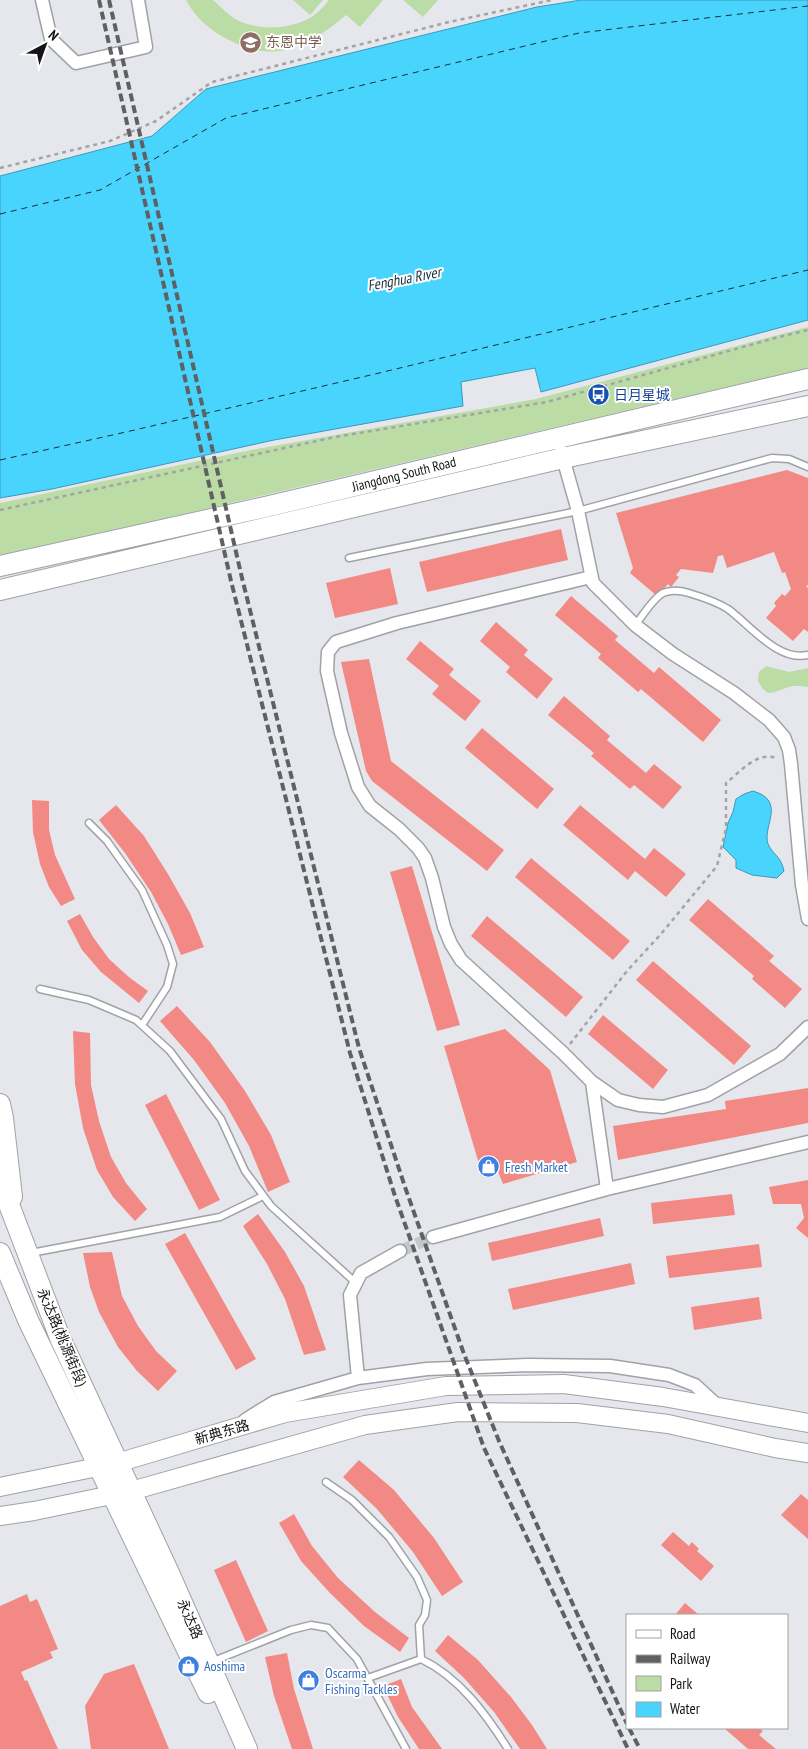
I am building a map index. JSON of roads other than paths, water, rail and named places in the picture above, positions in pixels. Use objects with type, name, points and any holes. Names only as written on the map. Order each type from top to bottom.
[{"type":"main road","name":"Jiangdong South Road","points":[[0,566],[260,508],[808,378]]},
{"type":"main road","name":"Jiangdong South Road","points":[[0,590],[564,458],[808,406]]},
{"type":"main road","points":[[0,1104],[4,1118],[15,1219]]},
{"type":"main road","name":"永达路(桃源街段)","points":[[0,1181],[107,1464],[112,1494]]},
{"type":"main road","name":"永达路(桃源街段)","points":[[0,1253],[28,1320],[107,1464],[131,1490]]},
{"type":"main road","points":[[0,1259],[10,1278]]},
{"type":"main road","name":"新典东路","points":[[0,1487],[107,1464],[285,1413],[446,1386],[564,1384],[663,1397],[808,1423]]},
{"type":"main road","points":[[0,1516],[34,1511],[131,1490],[365,1425],[458,1412],[577,1413],[668,1424],[776,1448],[808,1453]]},
{"type":"main road","name":"永达路","points":[[131,1490],[247,1749]]},
{"type":"main road","name":"永达路","points":[[112,1494],[234,1749]]},
{"type":"street","points":[[42,0],[51,39],[76,63],[146,47],[138,0]]},
{"type":"street","points":[[557,437],[578,511],[593,583],[635,625],[673,654],[734,693],[769,720],[784,737],[792,764],[803,833],[802,885],[808,919]]},
{"type":"street","points":[[591,577],[397,623],[336,642],[328,652],[327,671],[341,733],[358,787],[370,806],[399,829],[425,858],[450,944],[461,960],[592,1082],[618,1100],[639,1105],[663,1107],[708,1095],[780,1054],[808,1027]]},
{"type":"street","points":[[592,1082],[607,1189]]},
{"type":"street","points":[[433,1237],[607,1189],[808,1142]]},
{"type":"street","points":[[358,1378],[350,1295],[361,1273],[400,1251]]},
{"type":"street","points":[[230,1429],[274,1402],[358,1378],[428,1369],[528,1365],[610,1366],[669,1375],[695,1385],[719,1407]]},
{"type":"lane","points":[[348,558],[578,511],[772,458],[789,459],[808,466]]},
{"type":"lane","points":[[635,625],[661,594],[674,590],[689,592],[711,600],[727,609],[778,650],[789,655],[808,656]]},
{"type":"lane","points":[[89,823],[107,841],[142,890],[167,945],[173,964],[167,987],[142,1025]]},
{"type":"lane","points":[[40,989],[89,1000],[136,1020],[170,1051],[221,1119],[245,1172],[271,1206],[356,1283]]},
{"type":"lane","points":[[28,1254],[220,1216],[264,1196]]},
{"type":"lane","points":[[326,1482],[352,1500],[389,1537],[417,1577],[428,1600],[425,1615],[419,1626],[421,1659]]},
{"type":"lane","points":[[210,1663],[291,1630],[311,1625],[328,1628],[357,1659],[406,1749]]},
{"type":"lane","points":[[368,1678],[421,1659],[436,1666],[462,1689],[492,1724],[508,1749]]},
{"type":"water","name":"Fenghua Rıver","points":[[581,0],[808,0],[808,320],[541,392],[535,368],[461,382],[463,406],[274,440],[52,489],[0,498],[0,176],[152,136],[206,89],[537,7]]},
{"type":"water","points":[[753,791],[763,795],[769,801],[771,807],[767,837],[768,844],[781,862],[784,871],[777,878],[752,875],[736,868],[736,860],[723,847],[736,799]]},
{"type":"tunnel","points":[[400,1251],[433,1237]]},
{"type":"railway","points":[[99,0],[231,581],[350,1053],[394,1193],[484,1448],[628,1749]]},
{"type":"railway","points":[[109,0],[242,578],[359,1048],[405,1187],[464,1354],[499,1441],[626,1722]]},
{"type":"railway","points":[[630,1729],[640,1749]]},
{"type":"place","name":"东恩中学","points":[[250,42]]},
{"type":"place","name":"日月星城","points":[[598,395]]},
{"type":"place","name":"Fresh Market","points":[[489,1167]]},
{"type":"place","name":"Aoshima","points":[[188,1666]]},
{"type":"place","name":"Oscarma Fishing Tackles","points":[[309,1681]]}]
